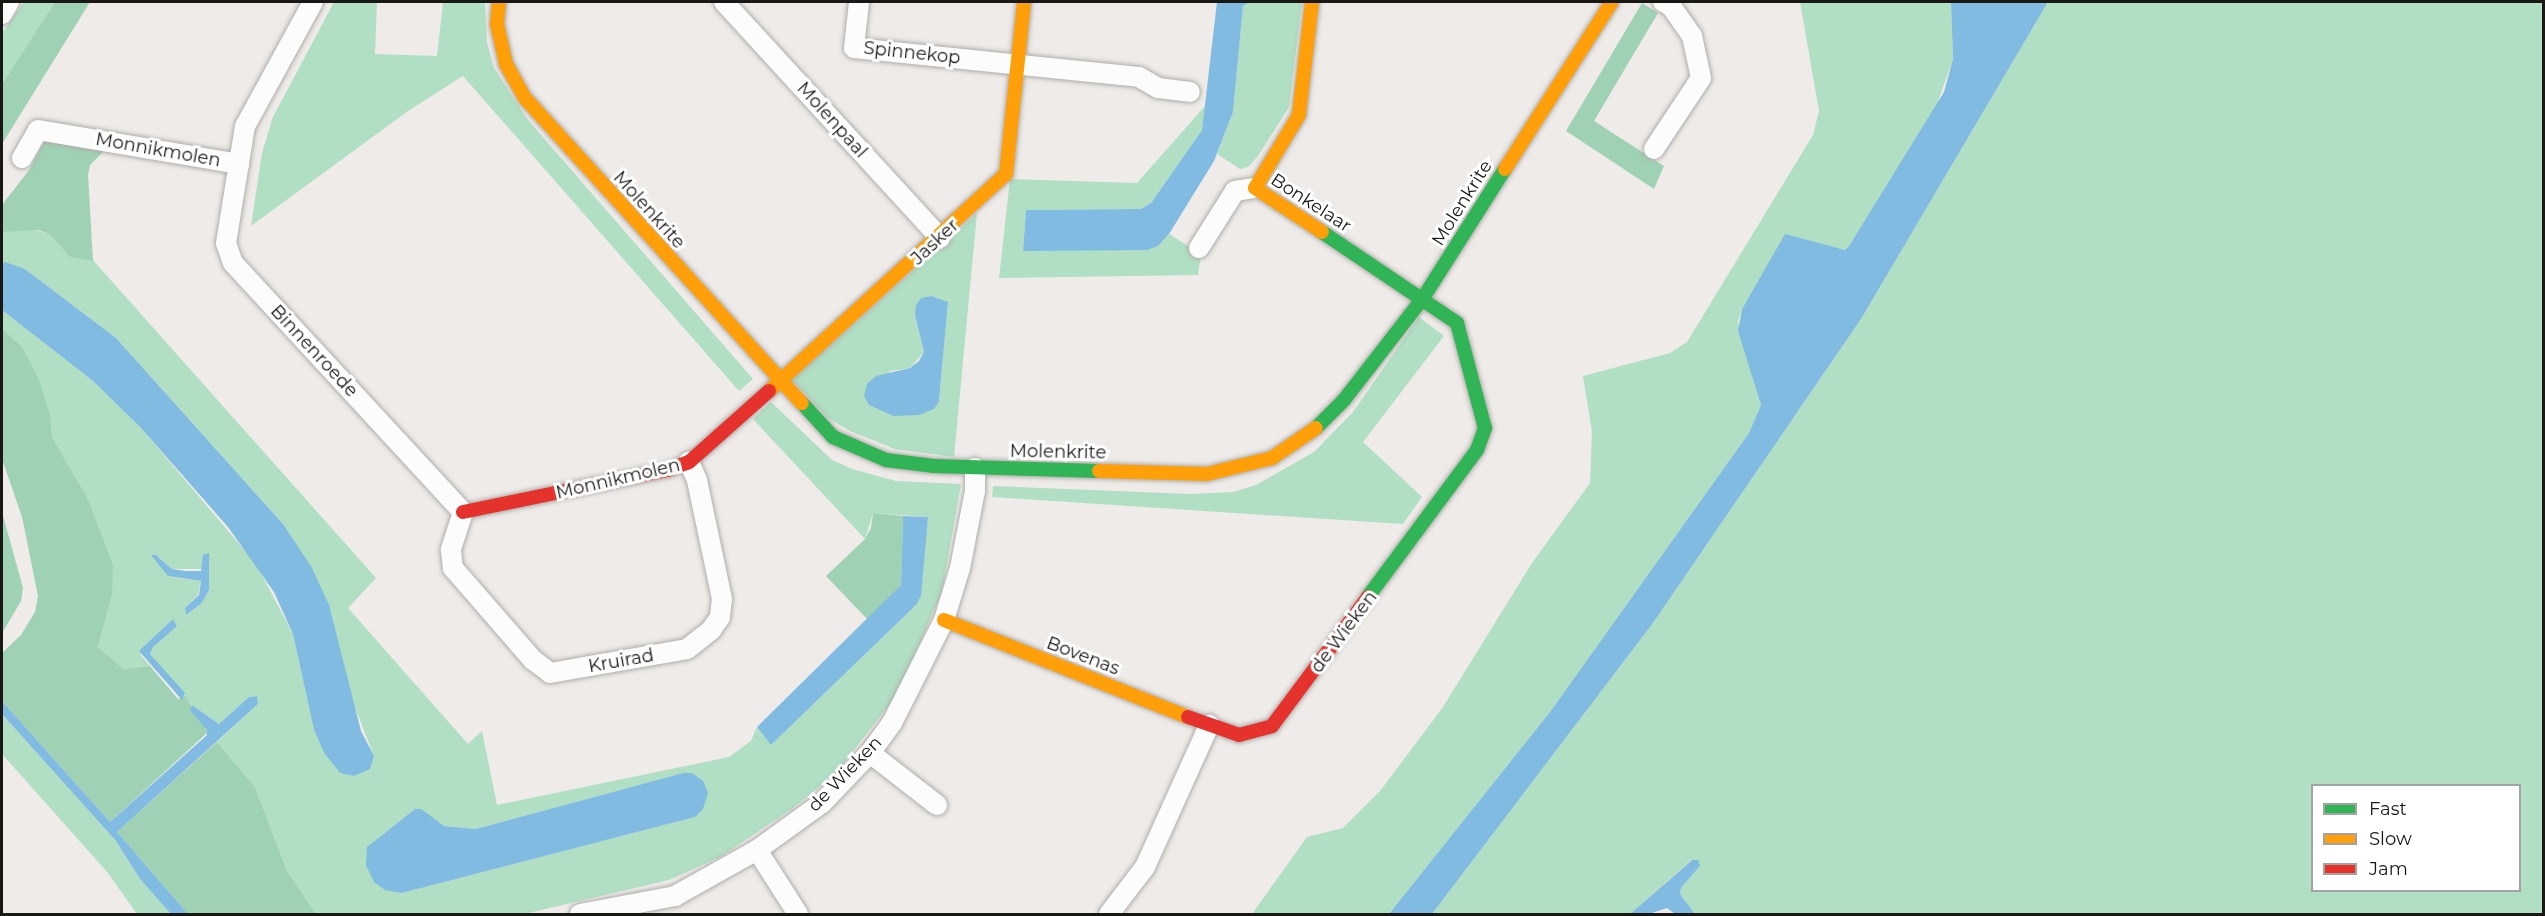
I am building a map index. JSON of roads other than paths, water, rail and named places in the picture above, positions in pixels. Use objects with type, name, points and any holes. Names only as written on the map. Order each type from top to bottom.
[{"type":"street","points":[[2,14],[9,2]]},
{"type":"street","name":"Monnikmolen","points":[[22,158],[38,129],[239,164],[246,126],[313,2]]},
{"type":"street","name":"Molenkrite","points":[[500,2],[497,24],[506,64],[525,98],[780,383],[833,437],[886,460],[975,468],[1207,474],[1272,458],[1311,433],[1344,400],[1423,298],[1612,2]]},
{"type":"street","name":"Molenpaal","points":[[724,2],[940,238]]},
{"type":"street","name":"Spinnekop","points":[[859,2],[854,48],[1017,64]]},
{"type":"street","name":"Jasker","points":[[780,383],[940,238],[1006,174],[1024,2]]},
{"type":"street","name":"Bonkelaar","points":[[1312,2],[1299,115],[1255,188],[1423,298]]},
{"type":"street","points":[[1654,150],[1701,78],[1692,36],[1671,6],[1663,2]]},
{"type":"street","points":[[1017,64],[1139,77],[1158,88],[1190,93]]},
{"type":"street","name":"Binnenroede","points":[[239,164],[226,243],[233,263],[463,512]]},
{"type":"street","points":[[1199,248],[1235,191],[1255,188]]},
{"type":"street","name":"de Wieken","points":[[1209,725],[1239,735],[1254,734],[1272,726],[1477,450],[1485,428],[1456,323],[1423,298]]},
{"type":"street","name":"Monnikmolen","points":[[463,512],[668,470],[689,462],[780,383]]},
{"type":"street","name":"Kruirad","points":[[463,512],[451,550],[453,568],[533,660],[549,673],[687,649],[711,630],[720,616],[722,599],[697,480],[689,462]]},
{"type":"street","name":"de Wieken","points":[[580,915],[619,912],[675,896],[757,850],[822,803],[870,753],[892,723],[944,620],[960,568],[975,490],[975,468]]},
{"type":"street","name":"Bovenas","points":[[944,620],[1209,725]]},
{"type":"street","points":[[1109,915],[1145,867],[1209,725]]},
{"type":"street","points":[[870,753],[937,805]]},
{"type":"street","points":[[757,850],[798,915]]},
{"type":"water","points":[[1217,2],[1249,2],[1243,6],[1233,112],[1214,161],[1169,234],[1158,246],[1147,250],[1023,251],[1026,210],[1141,209],[1151,203],[1202,130]]},
{"type":"water","points":[[1951,2],[2048,2],[1861,319],[1653,623],[1432,914],[1389,914],[1550,712],[1749,433],[1761,405],[1738,331],[1742,309],[1785,234],[1845,250],[1849,246],[1944,92],[1953,59]]},
{"type":"water","points":[[2,263],[25,269],[116,338],[283,524],[312,568],[329,605],[361,731],[374,756],[370,769],[354,776],[340,773],[324,753],[314,730],[293,634],[274,592],[228,527],[141,428],[93,381],[2,310]]},
{"type":"water","points":[[931,296],[948,302],[939,401],[934,409],[919,415],[893,416],[869,405],[864,396],[867,384],[876,376],[910,368],[919,361],[924,352],[915,315],[916,305],[921,298]]},
{"type":"water","points":[[903,516],[928,517],[921,596],[916,605],[771,745],[757,727],[901,585]]},
{"type":"water","points":[[209,553],[209,590],[202,603],[186,615],[185,608],[199,595],[201,581],[168,576],[151,555],[156,555],[172,569],[201,571],[203,555]]},
{"type":"water","points":[[173,619],[177,626],[153,647],[150,654],[185,693],[182,700],[139,651]]},
{"type":"water","points":[[257,696],[258,704],[117,832],[188,914],[171,914],[140,879],[116,841],[2,714],[2,701],[110,822],[207,735],[207,730],[190,710],[192,705],[219,724],[249,697]]},
{"type":"water","points":[[683,773],[692,773],[703,781],[708,793],[703,809],[695,817],[402,893],[385,890],[374,882],[366,865],[367,847],[415,809],[421,809],[444,826],[476,829]]},
{"type":"water","points":[[1692,860],[1698,860],[1700,866],[1681,888],[1680,894],[1695,914],[1675,914],[1667,908],[1649,914],[1630,914]]}]
